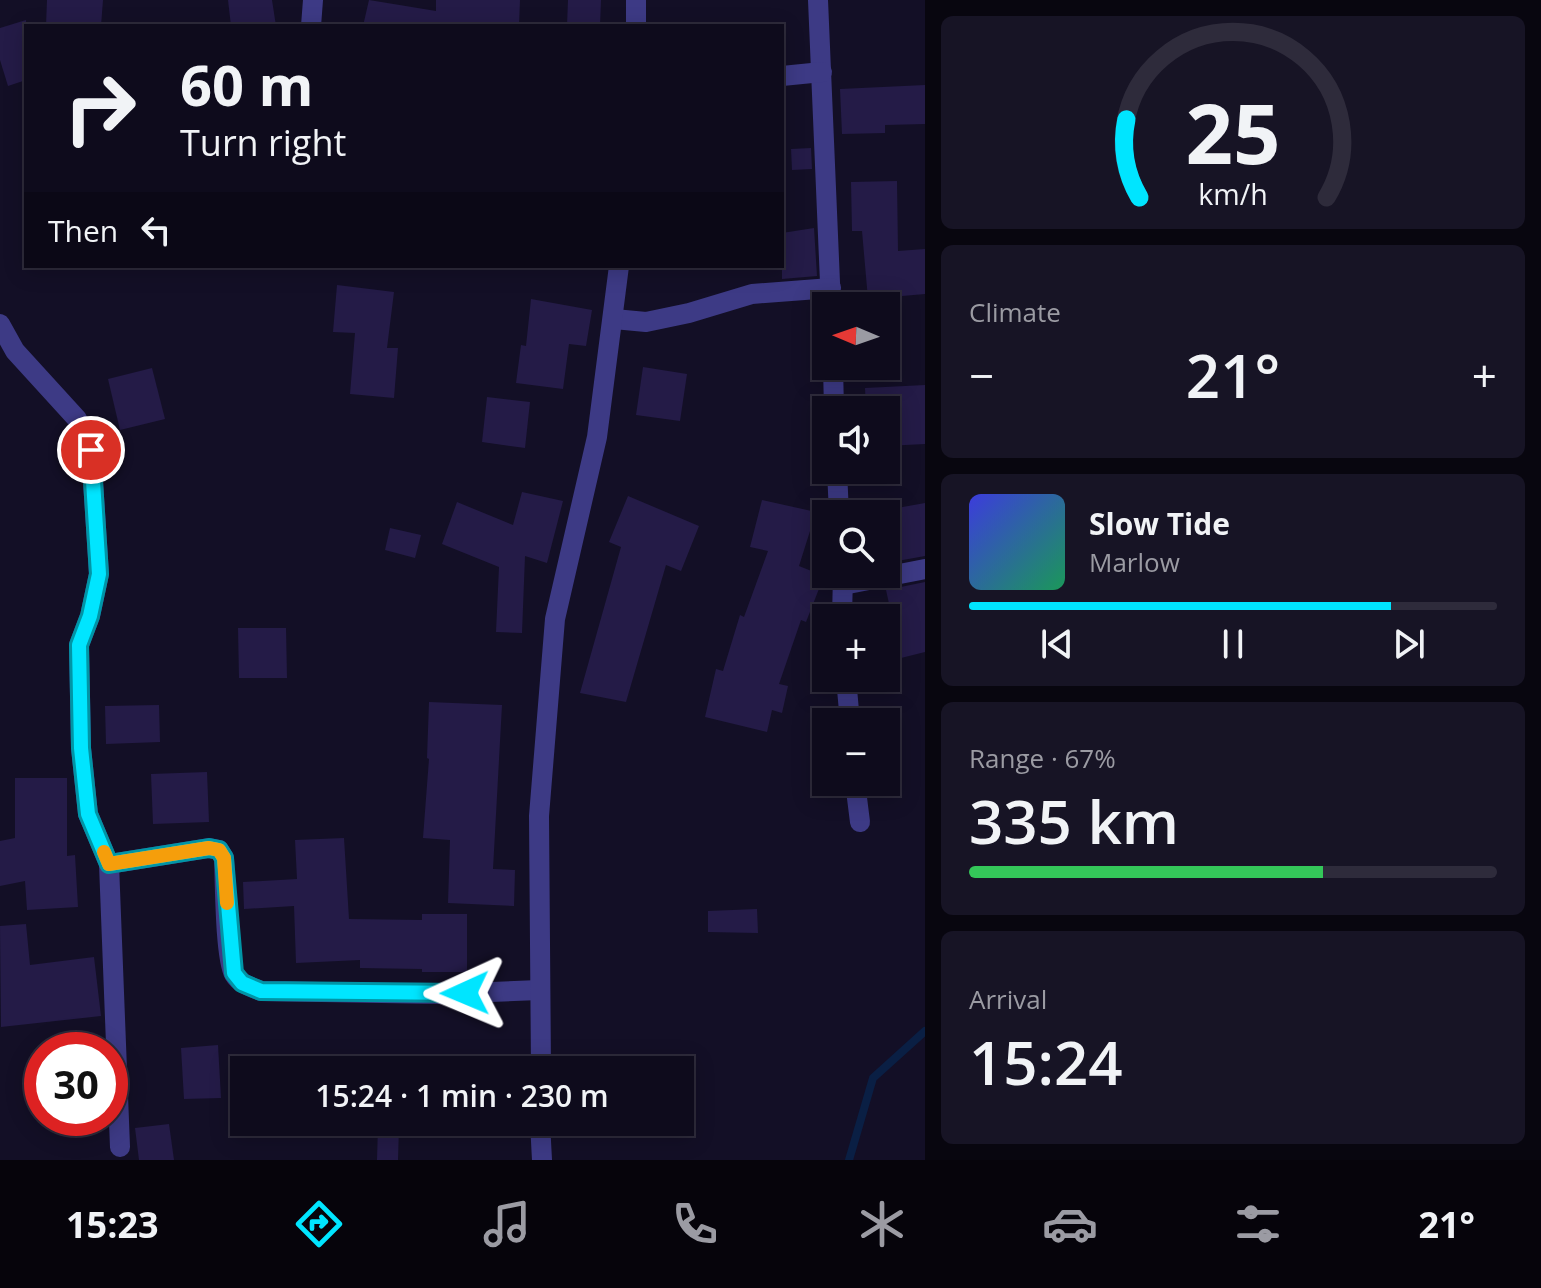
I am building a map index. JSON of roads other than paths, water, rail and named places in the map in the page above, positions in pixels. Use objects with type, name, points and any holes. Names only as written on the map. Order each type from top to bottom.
[{"type":"street","points":[[311,24],[313,0]]},
{"type":"street","points":[[636,0],[636,24]]},
{"type":"street","points":[[818,0],[831,292]]},
{"type":"street","points":[[784,76],[822,72]]},
{"type":"street","points":[[541,1056],[539,816],[555,619],[597,437],[619,268]]},
{"type":"street","points":[[614,319],[646,322],[752,294],[812,296]]},
{"type":"street","points":[[0,324],[15,351],[77,419],[91,450],[99,574],[90,616],[79,645],[81,748],[88,814],[109,864],[120,1147]]},
{"type":"street","points":[[900,572],[925,569]]},
{"type":"street","points":[[857,796],[860,822]]},
{"type":"street","points":[[109,864],[209,848],[219,850],[224,858],[234,973],[242,983],[261,991],[441,994],[539,990]]},
{"type":"street","points":[[541,1136],[542,1160]]},
{"type":"waterway","points":[[849,1160],[873,1078],[925,1031]]}]
